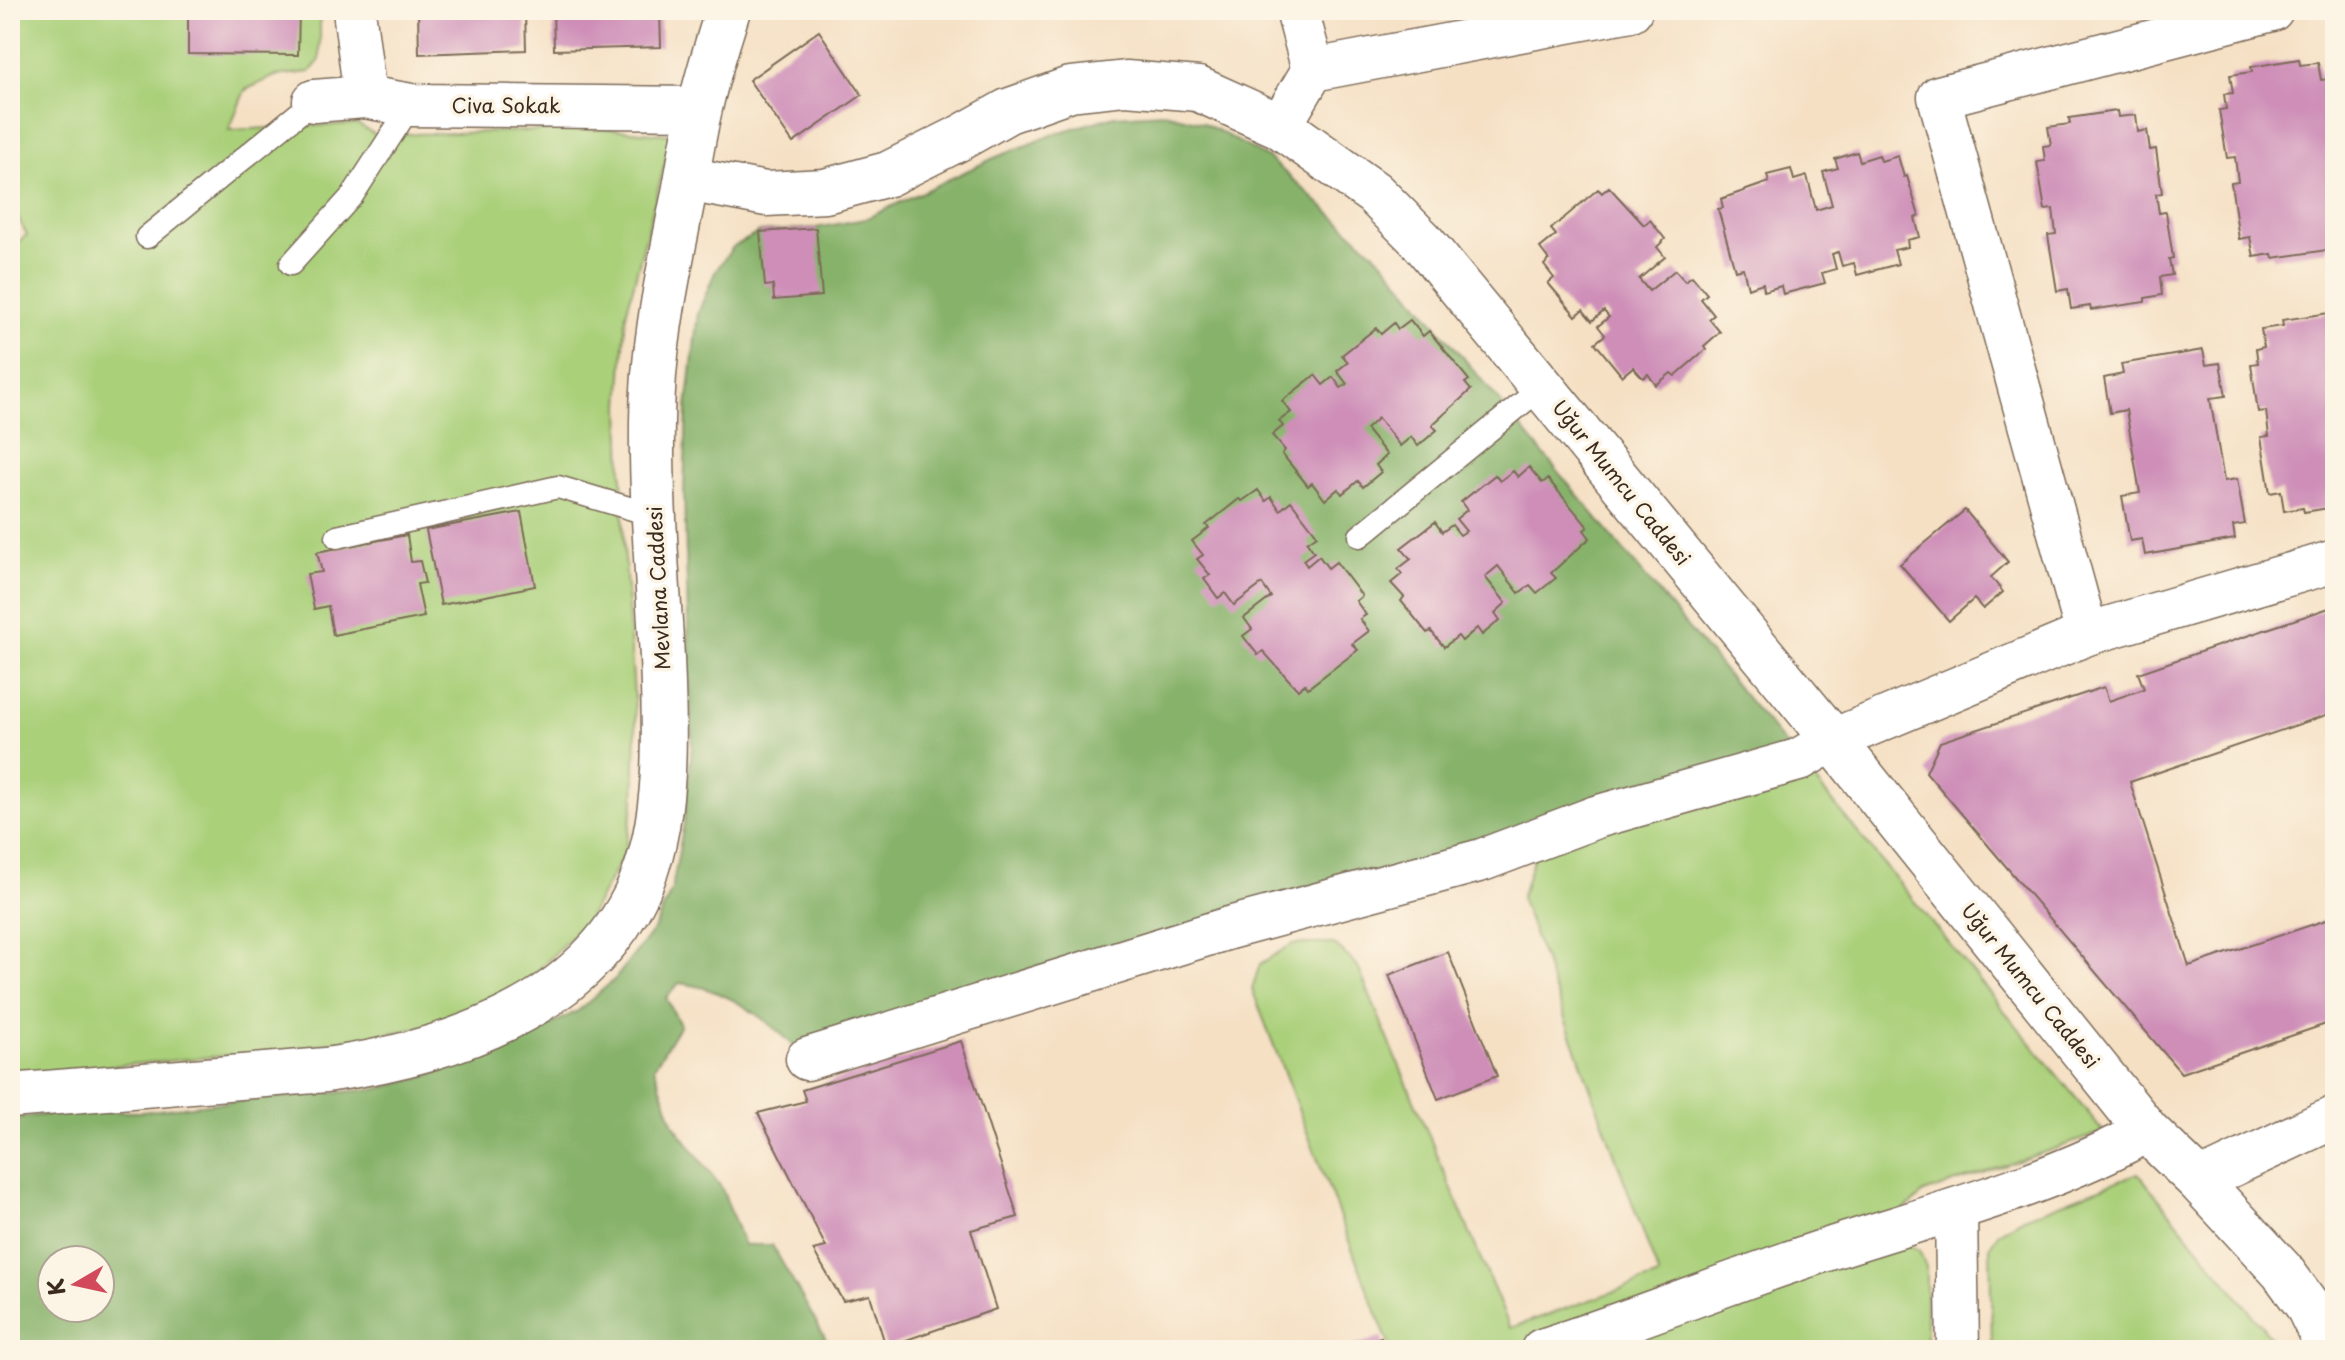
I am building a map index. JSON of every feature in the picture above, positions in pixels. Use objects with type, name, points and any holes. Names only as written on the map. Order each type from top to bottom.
[{"type":"street","points":[[354,10],[365,97]]},
{"type":"street","name":"Mevlana Caddesi","points":[[10,1096],[326,1070],[420,1052],[538,1003],[568,982],[623,918],[639,889],[663,781],[665,730],[651,424],[657,335],[700,108],[728,10]]},
{"type":"street","points":[[1280,126],[1313,70],[1297,10]]},
{"type":"street","points":[[1313,70],[1631,10]]},
{"type":"street","points":[[2087,634],[1939,97],[2272,10]]},
{"type":"street","name":"Uğur Mumcu Caddesi","points":[[687,179],[766,194],[825,191],[888,174],[1008,111],[1070,89],[1126,83],[1198,89],[1280,126],[1374,193],[1421,240],[1833,740],[2147,1131],[2199,1181],[2282,1271],[2307,1305],[2329,1350]]},
{"type":"street","name":"Civa Sokak","points":[[314,101],[365,97],[411,105],[700,108]]},
{"type":"street","points":[[807,1059],[1229,928],[1482,860],[1596,817],[1798,760],[1833,740],[2087,634],[2335,561]]},
{"type":"street","points":[[2199,1181],[2335,1117]]},
{"type":"street","points":[[1542,1350],[1817,1253],[2024,1186],[2118,1147],[2147,1131]]},
{"type":"street","points":[[1956,1209],[1958,1350]]},
{"type":"lane","points":[[147,237],[314,101]]},
{"type":"lane","points":[[291,264],[352,196],[411,105]]},
{"type":"lane","points":[[1360,536],[1542,387]]},
{"type":"lane","points":[[337,537],[558,487],[656,516]]},
{"type":"green space","points":[[10,10],[320,10],[320,60],[310,72],[275,76],[245,90],[229,130],[357,124],[376,135],[610,129],[672,135],[626,314],[620,406],[624,545],[636,726],[634,802],[624,854],[588,919],[528,981],[485,1004],[414,1029],[279,1051],[10,1075],[10,248],[27,235],[10,203]]},
{"type":"green space","points":[[1164,113],[1204,123],[1270,159],[1382,260],[1798,760],[807,1059],[765,1021],[733,1000],[698,986],[679,983],[666,998],[680,1025],[654,1067],[674,1125],[721,1187],[744,1245],[772,1245],[832,1350],[10,1350],[10,1119],[75,1111],[141,1112],[377,1089],[421,1078],[508,1046],[578,1011],[615,979],[654,929],[672,889],[684,823],[692,746],[684,492],[687,408],[698,313],[715,272],[733,247],[760,232],[816,228],[865,219],[994,158],[1057,133],[1115,116]]},
{"type":"green space","points":[[1798,760],[2104,1132],[1924,1193],[1879,1232],[1919,1251],[1926,1267],[1926,1350],[1391,1350],[1252,989],[1260,964],[1293,944],[1334,944],[1357,965],[1510,1328],[1659,1276],[1521,898],[1540,838]]},
{"type":"green space","points":[[2138,1173],[2281,1350],[1992,1350],[1990,1246],[1998,1233],[2024,1218]]},
{"type":"building","points":[[188,10],[299,10],[298,55],[188,54]]},
{"type":"building","points":[[418,10],[525,10],[526,50],[419,54]]},
{"type":"building","points":[[553,10],[660,10],[661,47],[554,50]]},
{"type":"building","points":[[819,31],[862,95],[793,143],[749,80]]},
{"type":"building","points":[[2299,59],[2300,65],[2318,63],[2321,80],[2329,79],[2332,98],[2335,98],[2335,244],[2327,246],[2327,250],[2273,258],[2272,254],[2254,257],[2250,237],[2239,239],[2231,183],[2238,182],[2235,157],[2227,158],[2219,110],[2226,109],[2224,94],[2233,93],[2230,75],[2252,72],[2251,67]]},
{"type":"building","points":[[2117,111],[2118,117],[2136,115],[2138,132],[2147,130],[2150,150],[2156,149],[2162,193],[2156,194],[2159,213],[2166,212],[2173,258],[2169,259],[2172,275],[2160,277],[2162,295],[2145,298],[2145,302],[2091,310],[2090,306],[2071,309],[2068,289],[2057,291],[2048,235],[2056,234],[2053,209],[2045,210],[2037,162],[2045,161],[2043,146],[2051,145],[2048,127],[2070,124],[2069,118]]},
{"type":"building","points":[[1857,152],[1860,161],[1879,155],[1881,161],[1898,156],[1919,216],[1915,218],[1920,237],[1907,240],[1908,247],[1894,250],[1898,264],[1857,275],[1854,263],[1842,266],[1838,252],[1832,254],[1836,269],[1822,273],[1825,283],[1783,294],[1781,286],[1764,291],[1763,283],[1748,288],[1743,268],[1735,270],[1718,209],[1723,208],[1721,199],[1769,182],[1767,175],[1791,169],[1794,180],[1807,176],[1816,210],[1832,205],[1823,172],[1838,168],[1835,159]]},
{"type":"building","points":[[1609,187],[1644,225],[1650,220],[1665,239],[1657,247],[1665,257],[1639,279],[1649,291],[1675,270],[1685,281],[1692,276],[1707,294],[1701,299],[1714,315],[1709,319],[1720,332],[1675,376],[1671,373],[1656,385],[1648,374],[1643,378],[1633,367],[1622,376],[1595,343],[1605,335],[1598,326],[1609,317],[1604,311],[1592,321],[1583,310],[1576,316],[1548,283],[1554,278],[1544,265],[1549,260],[1540,248],[1556,235],[1551,229],[1598,189],[1602,193]]},
{"type":"building","points":[[816,228],[822,296],[774,300],[773,285],[765,286],[760,232]]},
{"type":"building","points":[[2329,313],[2331,319],[2335,319],[2335,507],[2304,512],[2303,508],[2284,511],[2281,491],[2270,493],[2261,437],[2269,436],[2266,411],[2258,412],[2251,364],[2258,363],[2256,349],[2264,347],[2261,329],[2283,326],[2282,320]]},
{"type":"building","points":[[1410,320],[1423,336],[1429,331],[1469,380],[1465,383],[1471,390],[1432,425],[1437,430],[1418,446],[1411,437],[1400,446],[1378,418],[1366,429],[1387,455],[1376,465],[1381,472],[1363,487],[1358,481],[1342,494],[1338,489],[1325,500],[1312,483],[1308,486],[1282,454],[1285,450],[1272,435],[1283,426],[1279,421],[1291,412],[1282,401],[1315,375],[1323,385],[1333,377],[1341,388],[1347,384],[1337,371],[1348,362],[1342,355],[1376,328],[1381,334],[1394,323],[1398,329]]},
{"type":"building","points":[[2203,350],[2206,365],[2220,363],[2226,396],[2210,398],[2224,481],[2237,479],[2245,524],[2233,526],[2235,539],[2145,555],[2142,539],[2130,541],[2122,496],[2140,493],[2126,410],[2110,413],[2104,378],[2123,374],[2121,364]]},
{"type":"building","points":[[1529,467],[1542,483],[1548,479],[1588,527],[1584,530],[1590,538],[1551,573],[1556,578],[1537,593],[1530,585],[1519,593],[1498,566],[1485,577],[1506,603],[1495,613],[1500,620],[1482,635],[1477,628],[1462,641],[1458,636],[1444,647],[1431,631],[1427,633],[1401,601],[1404,597],[1391,583],[1402,574],[1398,569],[1411,559],[1401,548],[1435,522],[1442,532],[1452,525],[1460,535],[1466,531],[1456,519],[1467,510],[1461,502],[1495,475],[1500,481],[1513,471],[1518,477]]},
{"type":"building","points":[[1258,490],[1266,501],[1271,497],[1280,510],[1291,501],[1317,535],[1307,542],[1314,552],[1303,560],[1307,566],[1319,556],[1328,568],[1336,562],[1362,596],[1356,601],[1366,615],[1360,619],[1369,631],[1352,644],[1358,650],[1308,688],[1305,684],[1298,690],[1263,651],[1258,655],[1243,636],[1252,629],[1244,618],[1271,597],[1262,584],[1234,605],[1225,593],[1218,598],[1204,579],[1210,575],[1197,559],[1203,555],[1192,541],[1209,528],[1206,525],[1239,499],[1242,501]]},
{"type":"building","points":[[1965,510],[2008,562],[1991,577],[2003,592],[1983,609],[1974,599],[1949,621],[1900,564]]},
{"type":"building","points":[[521,512],[535,586],[441,605],[426,530]]},
{"type":"building","points":[[407,535],[411,562],[420,561],[425,583],[417,584],[424,617],[333,635],[328,606],[314,609],[307,574],[322,572],[317,552]]},
{"type":"building","points":[[2335,606],[2335,712],[2130,782],[2189,966],[2335,917],[2335,1021],[2181,1073],[1926,772],[1940,742],[2104,687],[2109,701],[2144,689],[2138,673]]},
{"type":"building","points":[[1448,952],[1497,1076],[1438,1099],[1389,975]]},
{"type":"building","points":[[961,1041],[1018,1217],[971,1230],[996,1309],[886,1347],[870,1295],[843,1301],[813,1250],[826,1247],[758,1113],[806,1101],[802,1090]]},
{"type":"building","points":[[1381,1337],[1385,1350],[1342,1350],[1342,1349]]}]
